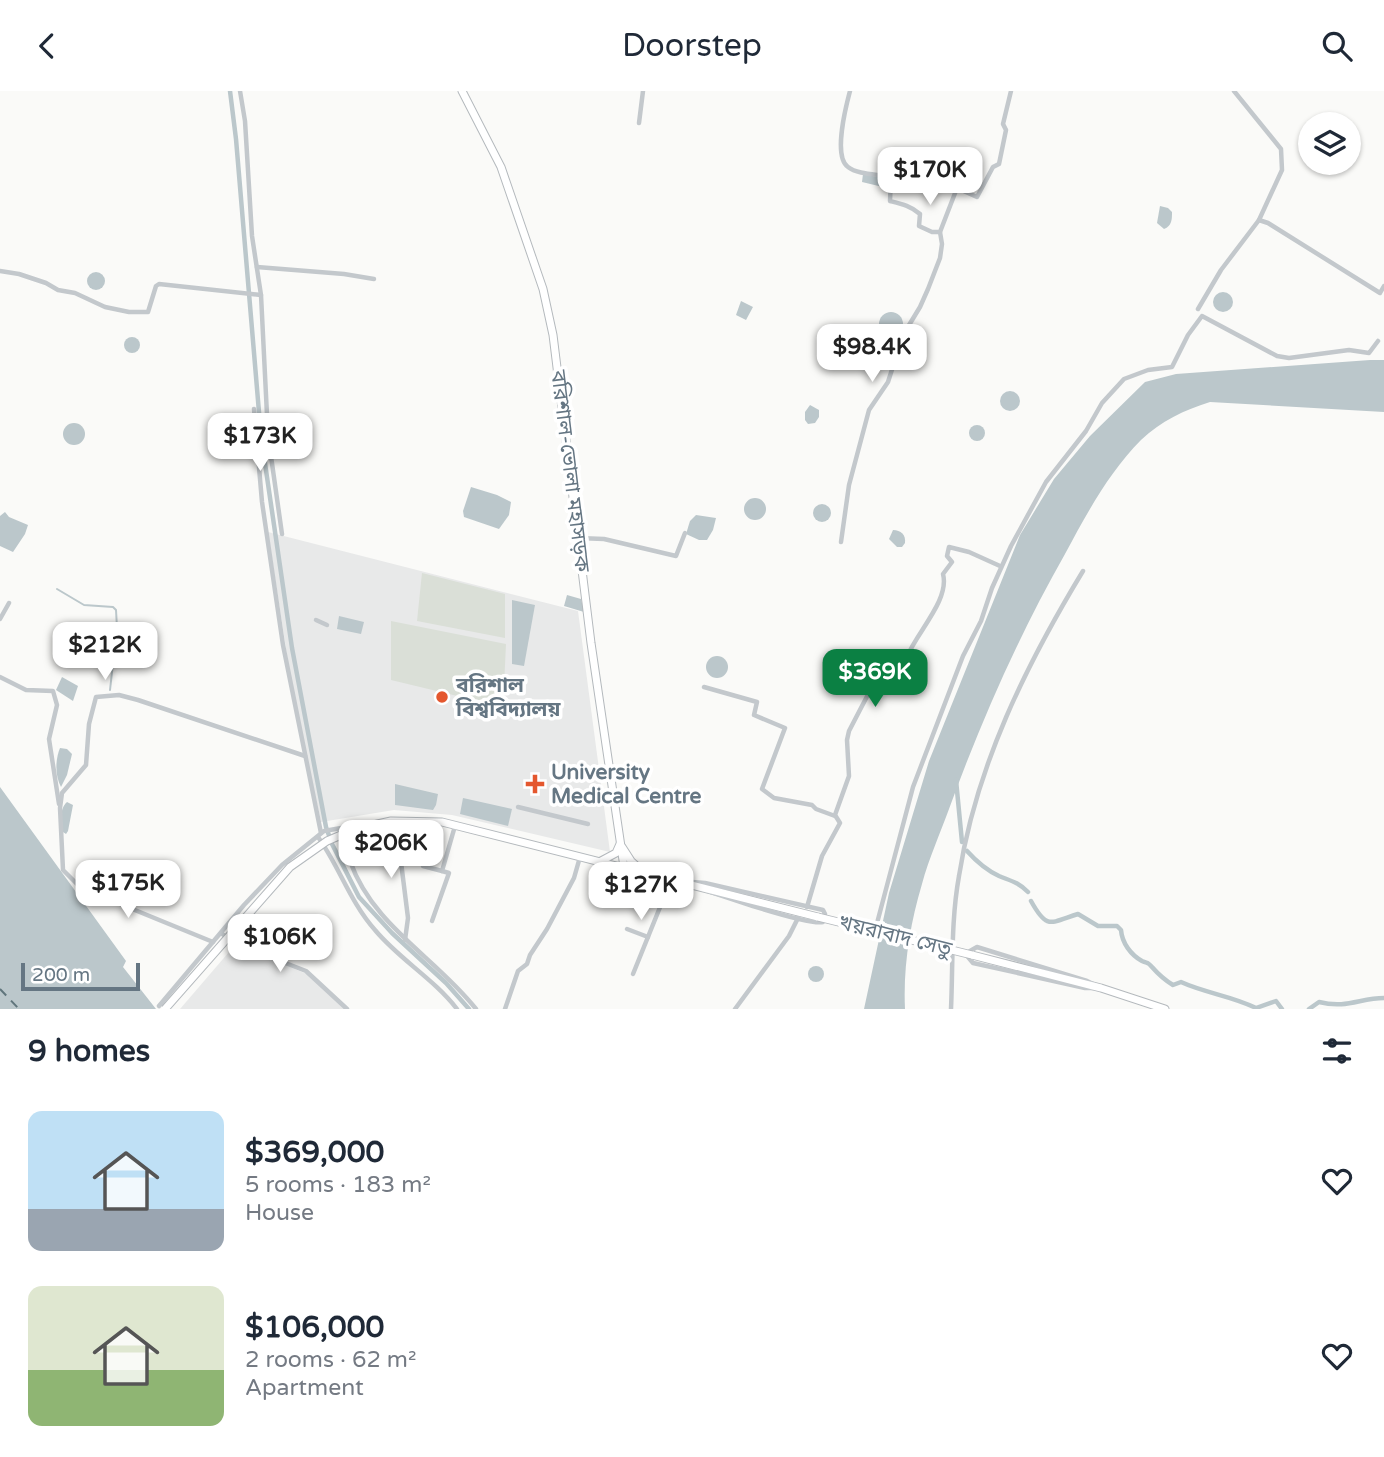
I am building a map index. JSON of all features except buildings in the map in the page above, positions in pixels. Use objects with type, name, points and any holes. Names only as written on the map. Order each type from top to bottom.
[{"type":"highway","name":"বরিশাল-ভোলা মহাসড়ক","points":[[462,91],[501,167],[543,289],[553,335],[624,867]]},
{"type":"highway","name":"খয়রাবাদ সেতু","points":[[162,1008],[290,867],[327,841],[355,829],[395,821],[429,820],[642,871],[1101,988],[1165,1009]]},
{"type":"highway","points":[[601,861],[612,857],[620,844],[631,861],[642,871]]},
{"type":"street","points":[[240,91],[257,267],[268,435],[282,534]]},
{"type":"street","points":[[639,123],[643,91]]},
{"type":"street","points":[[850,91],[842,131],[841,154],[844,165],[850,170],[891,177],[890,201],[917,211],[920,214],[919,226],[932,232],[940,232]]},
{"type":"street","points":[[841,542],[849,485],[869,410],[888,382],[903,335],[928,289],[940,258],[940,232],[957,188],[977,197],[993,167],[999,164],[1006,129],[1003,124],[1011,91]]},
{"type":"street","points":[[1198,309],[1221,270],[1259,220],[1282,170],[1281,149],[1234,91]]},
{"type":"street","points":[[1259,220],[1380,293],[1384,286]]},
{"type":"street","points":[[257,267],[374,279]]},
{"type":"street","points":[[0,271],[19,274],[58,290],[75,293],[94,303],[129,312],[148,312],[159,284],[259,295]]},
{"type":"street","points":[[876,927],[914,787],[1000,566],[1046,482],[1086,431],[1102,403],[1124,379],[1148,370],[1172,367],[1188,335],[1202,316],[1258,347],[1277,356],[1289,358],[1349,351],[1369,353],[1378,341]]},
{"type":"street","points":[[254,409],[264,515],[285,654],[321,833],[355,903],[373,928],[457,1009]]},
{"type":"street","points":[[578,538],[604,539],[676,556],[685,533]]},
{"type":"street","points":[[836,817],[849,776],[849,731],[875,681],[894,656],[907,657],[931,616],[945,583],[943,574],[952,562],[947,556],[949,547],[970,552],[1000,566]]},
{"type":"street","points":[[951,1009],[952,955],[959,874],[986,767],[1008,709],[1055,616],[1083,571]]},
{"type":"street","points":[[0,619],[9,603]]},
{"type":"street","points":[[316,620],[327,625]]},
{"type":"street","points":[[0,677],[26,690],[53,691],[57,705],[49,740],[60,809],[63,870],[81,888],[213,942]]},
{"type":"street","points":[[704,687],[757,702],[754,715],[785,728],[762,789],[774,797],[812,805],[816,810],[836,817],[840,823],[822,856],[807,907]]},
{"type":"street","points":[[60,809],[62,793],[86,765],[89,724],[98,695],[119,695],[138,700],[305,756]]},
{"type":"street","points":[[518,807],[588,824]]},
{"type":"street","points":[[395,821],[408,918],[405,940]]},
{"type":"street","points":[[162,1008],[213,942],[264,883],[321,833],[330,829],[372,824]]},
{"type":"street","points":[[372,824],[342,839],[341,844],[359,882],[386,920],[462,992],[476,1009]]},
{"type":"street","points":[[442,871],[455,825]]},
{"type":"street","points":[[505,1009],[517,971],[527,964],[547,929],[574,878],[580,856]]},
{"type":"street","points":[[423,866],[449,873],[432,921]]},
{"type":"street","points":[[675,880],[705,883],[823,910],[823,922],[799,918],[675,880]]},
{"type":"street","points":[[633,974],[675,880]]},
{"type":"street","points":[[735,1009],[789,936],[799,918]]},
{"type":"street","points":[[627,929],[648,937]]},
{"type":"street","points":[[221,933],[236,944],[306,971],[347,1009]]},
{"type":"street","points":[[977,947],[1087,981],[1101,988],[1086,988],[974,963],[968,957],[970,951],[977,947]]},
{"type":"shaded area","points":[[863,174],[888,179],[887,188],[862,182]]},
{"type":"shaded area","points":[[1160,206],[1172,212],[1172,220],[1164,229],[1157,223]]},
{"type":"shaded area","points":[[96,272],[102,275],[105,281],[102,287],[96,290],[90,287],[87,281],[90,275]]},
{"type":"shaded area","points":[[1223,292],[1230,295],[1233,302],[1230,309],[1223,312],[1216,309],[1213,302],[1216,295]]},
{"type":"shaded area","points":[[741,301],[753,307],[746,320],[736,315]]},
{"type":"shaded area","points":[[891,312],[900,315],[903,324],[900,333],[891,336],[882,333],[879,324],[882,315]]},
{"type":"shaded area","points":[[132,337],[138,339],[138,351],[132,353],[126,351],[124,345],[126,339]]},
{"type":"shaded area","points":[[1384,360],[1384,412],[1210,402],[1165,422],[1129,452],[1090,509],[1048,585],[1002,679],[961,776],[928,865],[914,915],[906,962],[905,1009],[864,1009],[889,893],[929,761],[1020,535],[1054,479],[1090,436],[1145,382],[1176,374]]},
{"type":"shaded area","points":[[1010,391],[1017,394],[1020,401],[1017,408],[1010,411],[1003,408],[1000,401],[1003,394]]},
{"type":"shaded area","points":[[810,405],[819,410],[819,417],[815,423],[808,424],[805,412]]},
{"type":"shaded area","points":[[74,423],[82,426],[85,434],[82,442],[74,445],[66,442],[63,434],[66,426]]},
{"type":"shaded area","points":[[977,425],[985,433],[977,441],[969,433]]},
{"type":"shaded area","points":[[471,487],[511,502],[509,515],[499,529],[464,517],[463,511]]},
{"type":"shaded area","points":[[755,498],[763,501],[766,509],[763,517],[755,520],[747,517],[744,509],[747,501]]},
{"type":"shaded area","points":[[822,504],[828,507],[831,513],[828,519],[822,522],[816,519],[813,513],[816,507]]},
{"type":"shaded area","points":[[5,512],[9,517],[28,525],[13,552],[0,546],[0,516]]},
{"type":"shaded area","points":[[696,515],[716,518],[707,540],[699,540],[686,534],[690,521]]},
{"type":"shaded area","points":[[893,530],[904,535],[905,543],[902,547],[897,547],[889,539]]},
{"type":"shaded area","name":"বরিশাল বিশ্ববিদ্যালয়","points":[[268,532],[578,611],[610,852],[452,815],[394,810],[321,822],[292,688]]},
{"type":"shaded area","points":[[422,573],[505,594],[505,638],[417,621]]},
{"type":"shaded area","points":[[567,595],[581,599],[584,612],[564,606]]},
{"type":"shaded area","points":[[512,600],[535,605],[524,666],[512,664]]},
{"type":"shaded area","points":[[339,616],[364,622],[361,634],[337,629]]},
{"type":"shaded area","points":[[391,621],[506,644],[503,707],[391,680]]},
{"type":"shaded area","points":[[717,656],[725,659],[728,667],[725,675],[717,678],[709,675],[706,667],[709,659]]},
{"type":"shaded area","points":[[62,677],[78,686],[73,701],[56,690]]},
{"type":"shaded area","points":[[60,748],[67,749],[72,754],[61,787],[56,768]]},
{"type":"shaded area","points":[[395,784],[438,794],[436,805],[433,810],[395,805]]},
{"type":"shaded area","points":[[0,787],[126,961],[123,967],[156,1009],[0,1009]]},
{"type":"shaded area","points":[[463,798],[512,809],[508,826],[460,814]]},
{"type":"shaded area","points":[[67,802],[73,805],[66,834],[63,832],[62,816]]},
{"type":"shaded area","points":[[235,945],[307,974],[345,1009],[180,1009]]},
{"type":"shaded area","points":[[816,966],[824,974],[816,982],[808,974]]},
{"type":"waterway","points":[[230,91],[261,436],[292,648],[326,827],[359,897],[469,1009]]},
{"type":"waterway","points":[[57,589],[84,605],[113,607],[116,610],[117,628],[110,690]]},
{"type":"waterway","points":[[956,780],[962,842]]},
{"type":"waterway","points":[[967,851],[990,871],[1018,884],[1028,892]]},
{"type":"waterway","points":[[1031,901],[1041,917],[1050,922],[1078,914],[1098,926],[1117,926],[1131,952],[1173,985],[1181,982],[1256,1008],[1276,1001],[1282,1009]]},
{"type":"waterway","points":[[1309,1009],[1319,1002],[1346,1004],[1384,998]]},
{"type":"ferry route","points":[[0,989],[19,1009]]},
{"type":"place","name":"বরিশাল বিশ্ববিদ্যালয়","points":[[442,697]]},
{"type":"place","name":"University Medical Centre","points":[[535,784]]}]
